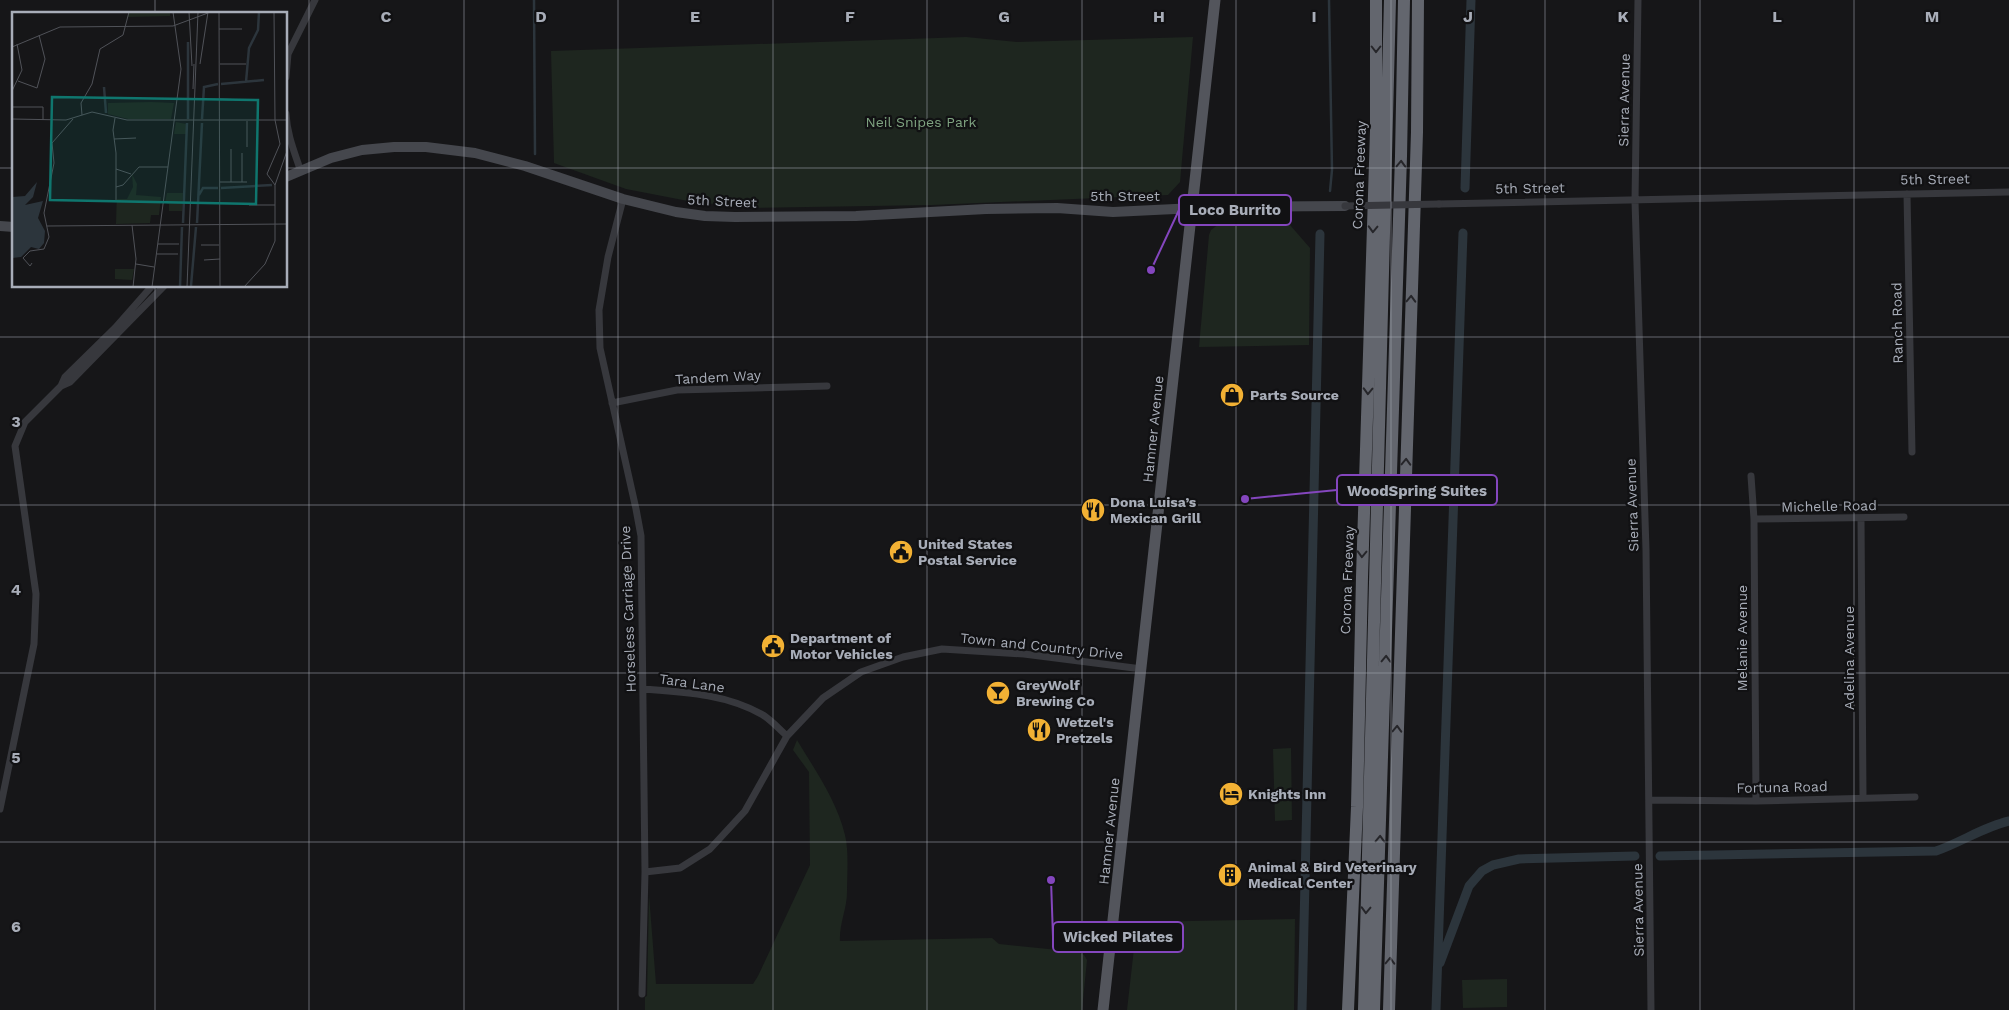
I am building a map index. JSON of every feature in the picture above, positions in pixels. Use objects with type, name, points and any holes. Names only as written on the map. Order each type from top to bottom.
[{"type":"highway","name":"Corona Freeway","points":[[1348,1010],[1357,807],[1362,567],[1376,131],[1376,0]]},
{"type":"highway","points":[[1374,1010],[1390,0]]},
{"type":"highway","points":[[1364,1010],[1378,722],[1401,156],[1404,0]]},
{"type":"highway","points":[[1389,1010],[1416,132],[1418,0]]},
{"type":"highway","points":[[1357,807],[1378,722]]},
{"type":"highway","points":[[1378,722],[1394,809]]},
{"type":"main road","name":"Hamner Avenue","points":[[1104,1010],[1216,0]]},
{"type":"street","points":[[288,54],[314,0]]},
{"type":"street","name":"Sierra Avenue","points":[[1638,0],[1635,200],[1646,570],[1652,1010]]},
{"type":"street","points":[[288,130],[292,148],[300,169]]},
{"type":"street","name":"5th Street","points":[[288,176],[300,169],[331,158],[362,150],[394,147],[451,149],[525,166],[624,200],[676,212],[735,217],[856,216],[986,209],[1057,208],[1113,212],[1192,208],[2009,192]]},
{"type":"street","name":"Ranch Road","points":[[1907,194],[1912,452]]},
{"type":"street","name":"Horseless Carriage Drive","points":[[624,200],[608,257],[599,310],[600,348],[641,536],[645,872],[642,994]]},
{"type":"street","points":[[61,386],[65,377],[115,328],[150,288]]},
{"type":"street","points":[[0,810],[34,644],[36,602],[15,446],[24,422],[61,386],[70,382],[162,288]]},
{"type":"street","name":"Tandem Way","points":[[612,403],[677,390],[827,386]]},
{"type":"street","name":"Melanie Avenue","points":[[1751,476],[1754,519],[1756,800]]},
{"type":"street","name":"Michelle Road","points":[[1754,519],[1904,517]]},
{"type":"street","name":"Adelina Avenue","points":[[1861,518],[1863,797]]},
{"type":"street","name":"Town and Country Drive","points":[[645,872],[680,868],[710,849],[745,811],[787,736],[823,698],[861,672],[903,657],[942,649],[1024,654],[1142,669]]},
{"type":"street","name":"Tara Lane","points":[[643,689],[689,693],[731,700],[764,716],[787,736]]},
{"type":"street","name":"Fortuna Road","points":[[1649,800],[1915,797]]},
{"type":"green space","name":"Neil Snipes Park","points":[[966,37],[1017,42],[1193,37],[1180,182],[1168,195],[932,205],[749,208],[688,201],[626,189],[554,163],[551,51]]},
{"type":"green space","points":[[1219,224],[1290,225],[1310,248],[1309,345],[1199,347],[1209,235],[1211,230]]},
{"type":"green space","points":[[797,740],[831,798],[845,835],[847,892],[840,941],[992,938],[999,944],[1078,952],[1084,955],[1087,960],[1082,1010],[645,1010],[645,997],[647,996],[649,895],[656,984],[753,984],[758,976],[810,865],[809,772],[793,750]]},
{"type":"green space","points":[[1291,748],[1292,820],[1275,821],[1273,749]]},
{"type":"green space","points":[[1295,919],[1294,1010],[1127,1010],[1137,922]]},
{"type":"green space","points":[[1507,979],[1507,1007],[1463,1008],[1462,980]]},
{"type":"waterway","points":[[534,0],[535,154]]},
{"type":"waterway","points":[[1329,0],[1332,170],[1330,191]]},
{"type":"waterway","points":[[1465,188],[1471,0]]},
{"type":"waterway","points":[[1436,1010],[1463,233]]},
{"type":"waterway","points":[[1302,1010],[1320,234]]},
{"type":"waterway","points":[[1660,856],[1936,851],[1990,827],[2009,821]]},
{"type":"waterway","points":[[1440,963],[1469,886],[1482,871],[1493,865],[1519,859],[1635,856]]},
{"type":"place","name":"Loco Burrito","points":[[1151,270]]},
{"type":"place","name":"Parts Source","points":[[1232,395]]},
{"type":"place","name":"WoodSpring Suites","points":[[1245,499]]},
{"type":"place","name":"Dona Luisa’s Mexican Grill","points":[[1093,510]]},
{"type":"place","name":"United States Postal Service","points":[[901,552]]},
{"type":"place","name":"Department of Motor Vehicles","points":[[773,646]]},
{"type":"place","name":"GreyWolf Brewing Co","points":[[998,693]]},
{"type":"place","name":"Wetzel's Pretzels","points":[[1039,730]]},
{"type":"place","name":"Knights Inn","points":[[1231,794]]},
{"type":"place","name":"Animal & Bird Veterinary Medical Center","points":[[1230,875]]},
{"type":"place","name":"Wicked Pilates","points":[[1051,880]]}]
